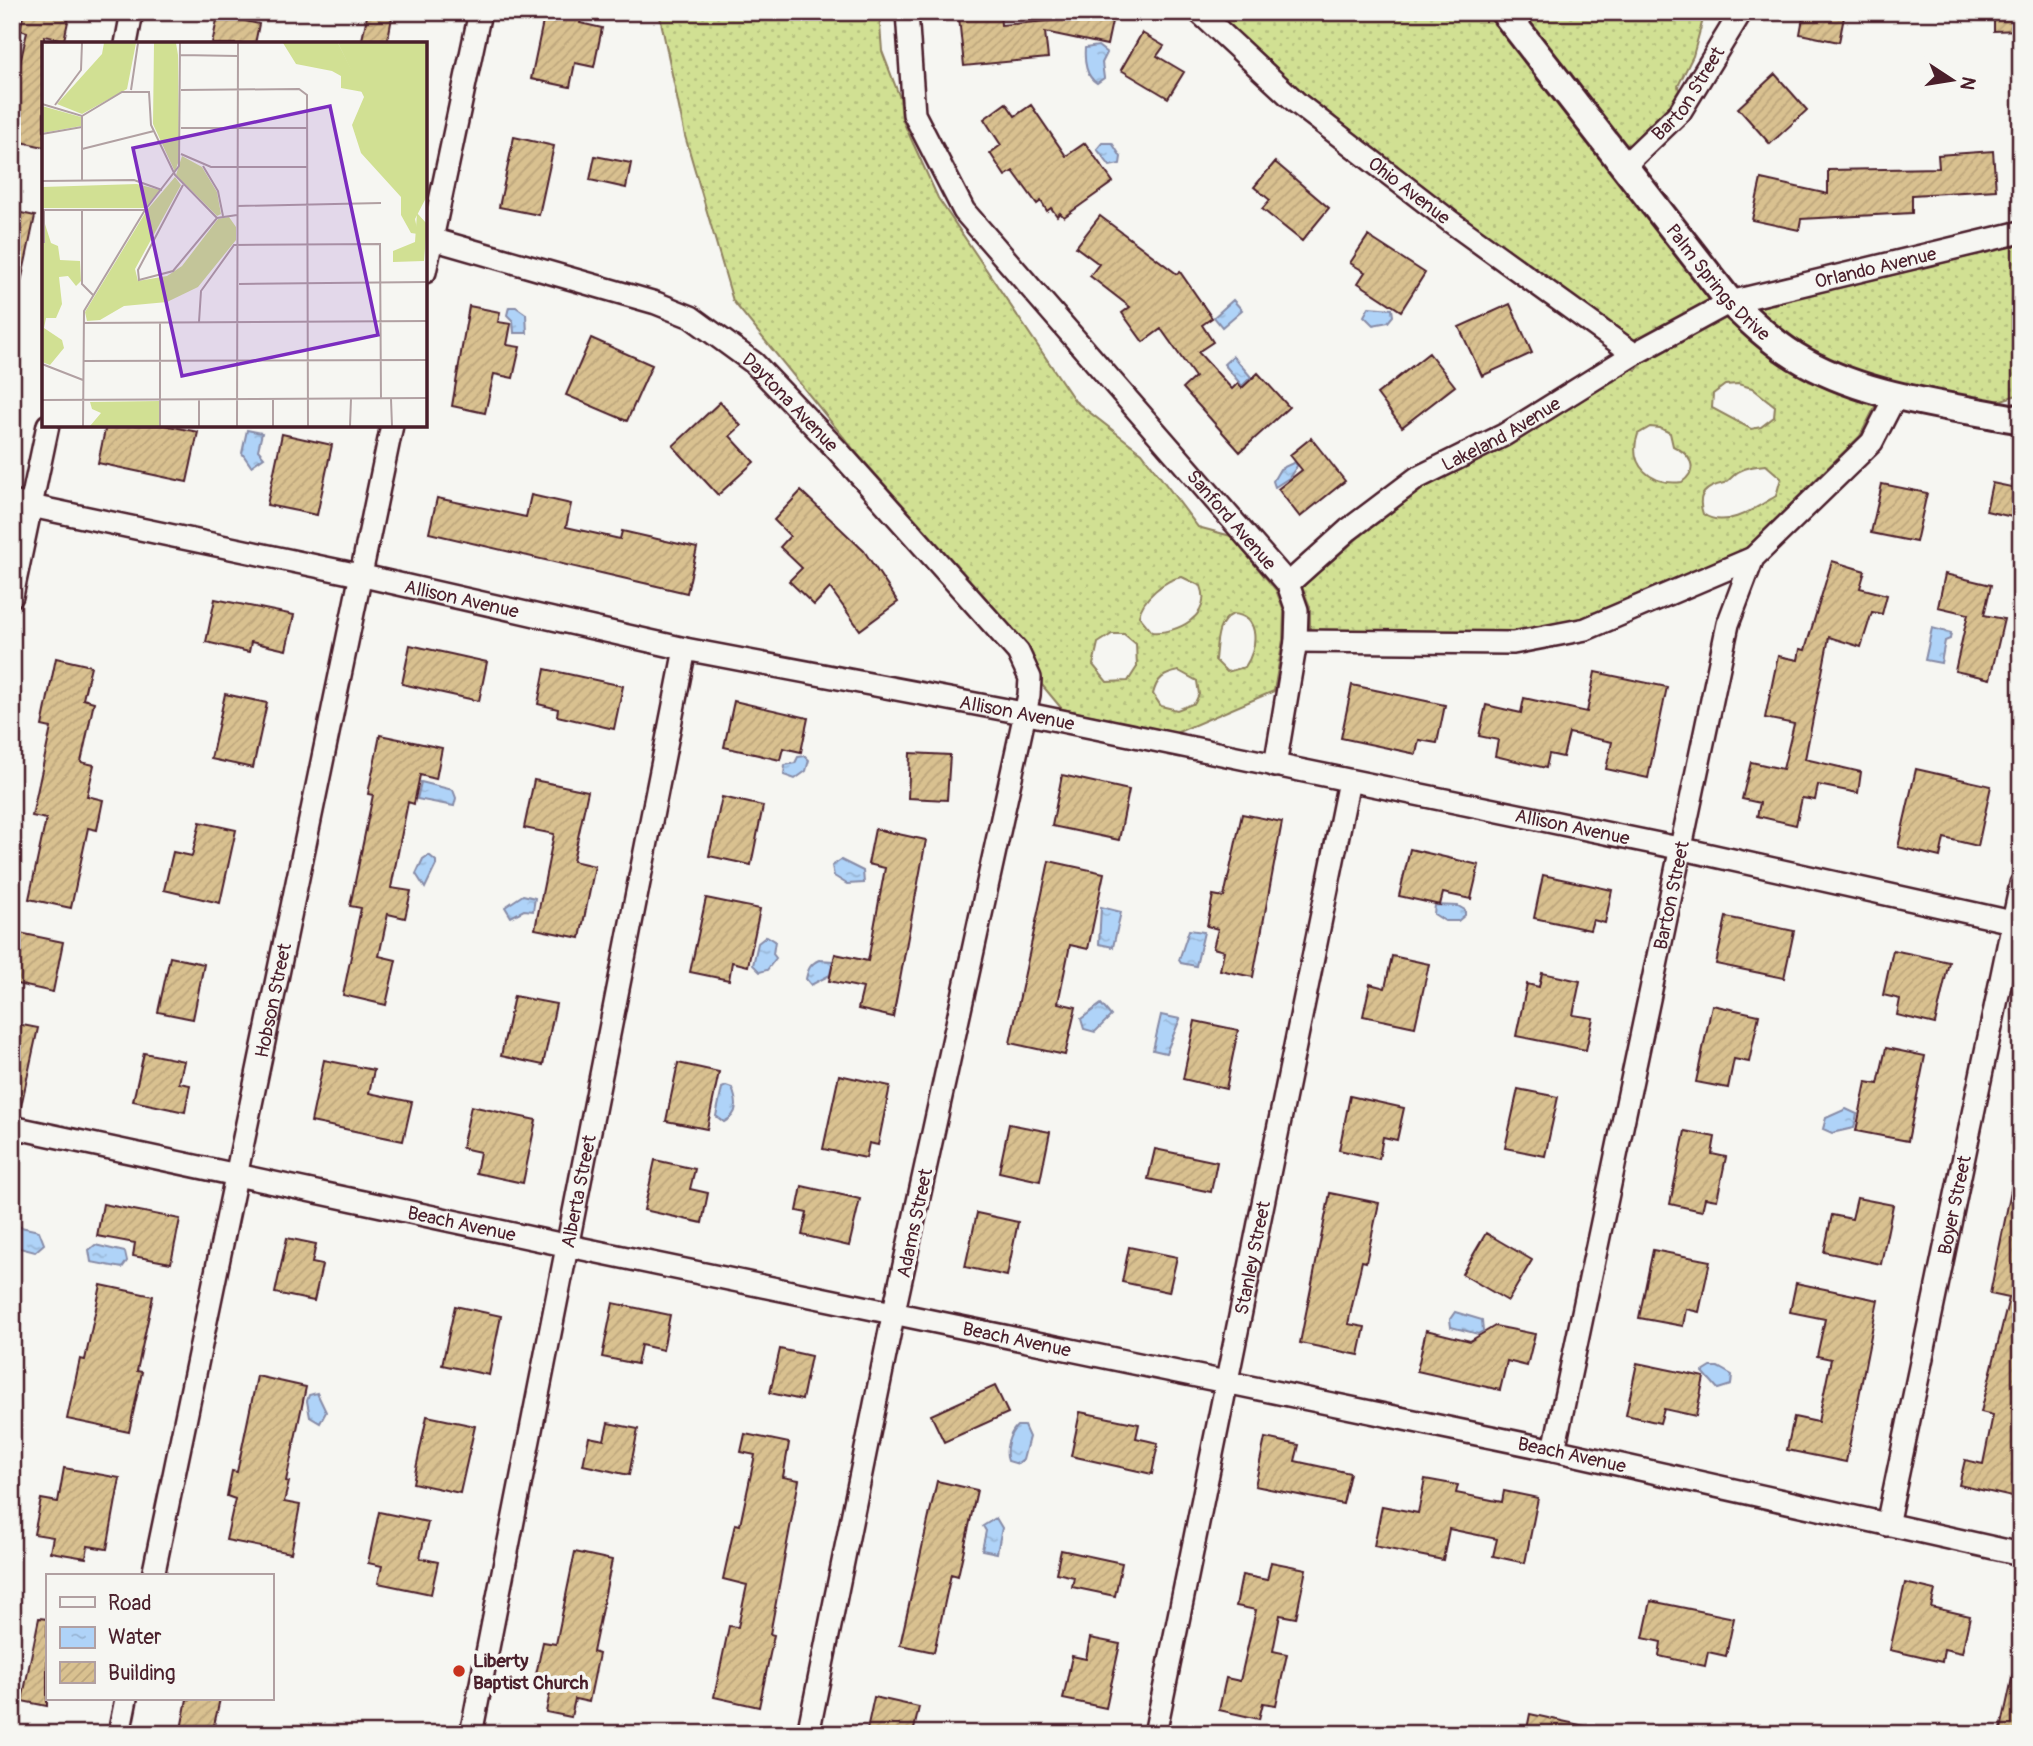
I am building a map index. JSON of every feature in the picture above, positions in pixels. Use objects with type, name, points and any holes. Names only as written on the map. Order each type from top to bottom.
[{"type":"street","points":[[126,42],[132,12]]},
{"type":"street","points":[[427,263],[480,12]]},
{"type":"street","name":"Sanford Avenue","points":[[907,12],[914,114],[964,211],[1287,584],[1297,610],[1296,641]]},
{"type":"street","name":"Ohio Avenue","points":[[1199,12],[1297,103],[1451,222],[1633,354]]},
{"type":"street","name":"Palm Springs Drive","points":[[1504,12],[1730,302],[1763,334],[1797,358],[1840,378],[1896,395],[2021,420]]},
{"type":"street","name":"Barton Street","points":[[1625,166],[1680,112],[1741,12]]},
{"type":"street","name":"Orlando Avenue","points":[[1730,302],[2021,232]]},
{"type":"street","name":"Daytona Avenue","points":[[432,239],[656,303],[691,317],[754,363],[839,452],[1018,652],[1030,678],[1029,695],[1023,713]]},
{"type":"street","name":"Lakeland Avenue","points":[[1287,584],[1348,530],[1417,478],[1504,435],[1633,354],[1730,302]]},
{"type":"street","name":"Barton Street","points":[[1554,1450],[1728,624],[1754,558],[1872,442],[1896,395]]},
{"type":"street","points":[[12,596],[22,504],[47,427]]},
{"type":"street","name":"Hobson Street","points":[[153,1574],[239,1173],[359,575],[392,427]]},
{"type":"street","name":"Allison Avenue","points":[[22,504],[359,575],[685,649],[1023,713],[1682,849],[2017,923]]},
{"type":"street","points":[[1275,766],[1296,641],[1513,643],[1587,629],[1754,558]]},
{"type":"street","name":"Alberta Street","points":[[471,1734],[685,649]]},
{"type":"street","name":"Adams Street","points":[[808,1734],[894,1311],[1023,713]]},
{"type":"street","name":"Stanley Street","points":[[1155,1734],[1349,781]]},
{"type":"street","name":"Boyer Street","points":[[1887,1525],[2017,923],[2021,884]]},
{"type":"street","name":"Beach Avenue","points":[[12,1127],[239,1173],[569,1246],[894,1311],[1554,1450],[2021,1554]]},
{"type":"street","points":[[119,1734],[126,1700]]},
{"type":"green space","points":[[659,12],[879,12],[882,51],[900,98],[902,119],[938,198],[1075,401],[1142,453],[1198,527],[1231,536],[1276,590],[1284,611],[1283,640],[1274,691],[1176,733],[1062,709],[1042,685],[1041,675],[1028,645],[853,449],[733,301],[685,136]],"holes":[[[1182,577],[1201,586],[1202,606],[1190,621],[1181,626],[1152,632],[1139,616],[1141,610],[1155,591]],[[1233,614],[1242,616],[1253,627],[1254,635],[1252,652],[1245,667],[1227,672],[1215,660],[1218,633],[1227,618]],[[1112,634],[1124,634],[1136,644],[1137,667],[1128,681],[1107,682],[1093,665],[1098,643]],[[1179,671],[1197,681],[1199,694],[1195,703],[1177,710],[1161,706],[1153,694],[1159,680]]]},
{"type":"green space","points":[[1216,12],[1489,12],[1712,298],[1634,340],[1458,214],[1305,94]]},
{"type":"green space","points":[[1520,12],[1705,12],[1693,56],[1678,86],[1679,90],[1670,105],[1627,147]]},
{"type":"green space","points":[[2021,244],[2021,394],[1997,401],[1977,401],[1890,380],[1841,364],[1795,341],[1754,308]]},
{"type":"green space","points":[[1728,317],[1878,401],[1860,436],[1745,549],[1582,618],[1512,632],[1310,630],[1310,607],[1302,587],[1358,538],[1425,487],[1511,445],[1633,368],[1636,370],[1643,363]],"holes":[[[1738,384],[1752,388],[1775,406],[1774,417],[1761,427],[1751,429],[1712,408],[1713,394],[1725,385]],[[1650,427],[1670,433],[1673,446],[1691,462],[1691,472],[1682,482],[1660,481],[1652,477],[1644,471],[1636,455],[1638,434]],[[1766,465],[1781,478],[1776,496],[1740,516],[1721,520],[1703,514],[1701,501],[1704,492],[1751,467]]]},
{"type":"water","points":[[1098,46],[1107,53],[1102,63],[1104,78],[1097,83],[1088,73],[1085,48]]},
{"type":"water","points":[[1102,143],[1112,143],[1121,157],[1120,164],[1110,166],[1097,149]]},
{"type":"water","points":[[1233,300],[1242,310],[1222,327],[1214,317]]},
{"type":"water","points":[[509,307],[516,307],[526,314],[527,333],[514,333],[513,321],[507,315]]},
{"type":"water","points":[[1369,307],[1392,309],[1393,316],[1388,322],[1373,325],[1364,316]]},
{"type":"water","points":[[1233,356],[1251,377],[1242,386],[1224,364]]},
{"type":"water","points":[[247,430],[262,433],[258,450],[264,457],[251,466],[242,453]]},
{"type":"water","points":[[1295,462],[1297,466],[1289,478],[1275,487],[1273,481],[1280,469]]},
{"type":"water","points":[[1932,628],[1951,633],[1950,639],[1945,641],[1941,663],[1925,660]]},
{"type":"water","points":[[805,756],[809,760],[806,771],[795,779],[784,775],[785,765],[795,763],[798,757]]},
{"type":"water","points":[[421,782],[453,790],[456,798],[454,806],[417,799]]},
{"type":"water","points":[[429,855],[436,861],[436,865],[425,888],[416,874],[423,859]]},
{"type":"water","points":[[841,860],[863,871],[864,883],[847,884],[834,876],[832,866]]},
{"type":"water","points":[[523,895],[535,898],[533,911],[524,910],[511,917],[505,907]]},
{"type":"water","points":[[1435,905],[1458,906],[1465,910],[1465,915],[1458,921],[1445,921],[1434,914]]},
{"type":"water","points":[[1101,907],[1121,912],[1113,947],[1099,944]]},
{"type":"water","points":[[1189,930],[1204,932],[1196,966],[1181,963],[1179,960]]},
{"type":"water","points":[[767,936],[775,941],[773,954],[776,958],[767,970],[760,972],[753,965],[758,943]]},
{"type":"water","points":[[819,960],[833,961],[830,975],[811,985],[806,979],[808,972],[811,965]]},
{"type":"water","points":[[1101,1004],[1111,1016],[1095,1032],[1084,1029],[1081,1019]]},
{"type":"water","points":[[1161,1015],[1180,1019],[1166,1053],[1153,1050]]},
{"type":"water","points":[[722,1088],[732,1088],[736,1107],[733,1115],[724,1122],[716,1116]]},
{"type":"water","points":[[1846,1109],[1857,1114],[1854,1128],[1832,1133],[1823,1129],[1826,1118]]},
{"type":"water","points":[[12,1225],[39,1231],[44,1244],[35,1252],[12,1246]]},
{"type":"water","points":[[95,1245],[125,1252],[127,1261],[122,1268],[91,1262],[89,1250]]},
{"type":"water","points":[[1455,1312],[1482,1320],[1483,1331],[1478,1334],[1451,1327],[1450,1319]]},
{"type":"water","points":[[1711,1367],[1718,1367],[1732,1375],[1731,1385],[1718,1389],[1703,1372]]},
{"type":"water","points":[[317,1393],[326,1412],[320,1423],[310,1417],[307,1401],[309,1395]]},
{"type":"water","points":[[1017,1426],[1024,1426],[1029,1437],[1023,1460],[1018,1464],[1008,1461],[1007,1452],[1010,1438]]},
{"type":"water","points":[[996,1518],[1002,1528],[997,1553],[982,1550],[986,1531],[983,1526]]},
{"type":"building","points":[[24,12],[70,12],[64,40],[44,36],[42,42],[42,147],[12,140],[12,100],[27,32],[20,30]]},
{"type":"building","points":[[368,12],[393,12],[387,42],[361,42]]},
{"type":"building","points":[[545,12],[583,12],[580,23],[602,28],[594,67],[575,63],[570,87],[531,79]]},
{"type":"building","points":[[1000,12],[1001,25],[1069,19],[1071,12],[1114,12],[1107,45],[1045,32],[1048,58],[964,66],[959,17]]},
{"type":"building","points":[[1804,12],[1845,12],[1839,42],[1800,34]]},
{"type":"building","points":[[1994,12],[2021,12],[2021,30],[1994,31]]},
{"type":"building","points":[[218,15],[259,24],[255,42],[212,42]]},
{"type":"building","points":[[1142,33],[1164,46],[1157,56],[1184,72],[1168,98],[1121,70]]},
{"type":"building","points":[[1775,74],[1807,110],[1770,144],[1738,108]]},
{"type":"building","points":[[1006,103],[1015,116],[1031,105],[1066,156],[1085,143],[1113,182],[1064,217],[1060,213],[1057,216],[1051,208],[1047,211],[1041,201],[1037,204],[1013,171],[1005,176],[990,153],[1001,145],[984,119]]},
{"type":"building","points":[[514,137],[554,146],[539,215],[499,207]]},
{"type":"building","points":[[1993,151],[1996,190],[1912,195],[1912,213],[1801,219],[1799,230],[1752,220],[1761,179],[1828,194],[1828,170],[1939,168],[1938,155]]},
{"type":"building","points":[[595,156],[631,163],[626,188],[590,180]]},
{"type":"building","points":[[1275,162],[1329,208],[1302,241],[1262,209],[1270,200],[1254,187]]},
{"type":"building","points":[[12,211],[35,216],[20,287],[12,286]]},
{"type":"building","points":[[1100,216],[1177,274],[1180,272],[1212,318],[1202,325],[1213,342],[1198,352],[1232,389],[1238,383],[1242,388],[1258,373],[1289,407],[1240,452],[1183,388],[1195,377],[1161,329],[1143,342],[1122,313],[1130,307],[1090,276],[1099,264],[1076,247]]},
{"type":"building","points":[[1368,236],[1425,273],[1401,311],[1358,283],[1365,272],[1350,263]]},
{"type":"building","points":[[1510,304],[1532,353],[1482,376],[1459,327]]},
{"type":"building","points":[[469,306],[500,312],[498,322],[511,324],[507,345],[520,347],[513,378],[494,374],[485,413],[452,406]]},
{"type":"building","points":[[591,338],[652,365],[627,421],[566,395]]},
{"type":"building","points":[[1429,353],[1455,386],[1402,427],[1377,394]]},
{"type":"building","points":[[720,402],[741,426],[730,436],[754,462],[718,495],[673,446]]},
{"type":"building","points":[[106,427],[174,427],[198,432],[187,482],[98,463]]},
{"type":"building","points":[[282,434],[332,445],[317,515],[267,505]]},
{"type":"building","points":[[1311,438],[1345,481],[1300,517],[1278,489],[1302,470],[1290,455]]},
{"type":"building","points":[[1992,483],[2021,489],[2021,519],[1986,511]]},
{"type":"building","points":[[1882,484],[1927,493],[1916,542],[1871,533]]},
{"type":"building","points":[[801,491],[864,551],[898,602],[860,630],[830,588],[814,605],[789,581],[802,568],[780,547],[790,536],[774,520]]},
{"type":"building","points":[[531,495],[571,504],[566,527],[620,539],[622,531],[697,548],[687,593],[429,533],[437,498],[526,517]]},
{"type":"building","points":[[1832,561],[1865,571],[1860,588],[1887,595],[1882,614],[1872,612],[1861,647],[1829,637],[1805,759],[1861,772],[1858,793],[1818,785],[1815,800],[1802,798],[1796,825],[1757,816],[1760,803],[1742,799],[1751,762],[1783,769],[1794,724],[1765,718],[1778,656],[1798,660],[1800,649],[1805,650]]},
{"type":"building","points":[[1945,574],[1991,585],[1984,615],[2004,619],[1990,679],[1955,671],[1968,614],[1938,607]]},
{"type":"building","points":[[215,599],[294,615],[286,650],[251,642],[249,652],[206,642]]},
{"type":"building","points":[[410,645],[487,662],[479,701],[402,684]]},
{"type":"building","points":[[56,658],[91,666],[83,699],[94,702],[81,762],[94,765],[87,796],[103,800],[97,830],[88,828],[71,908],[29,899],[46,819],[32,816],[51,728],[42,726]]},
{"type":"building","points":[[545,669],[623,686],[614,729],[557,716],[558,709],[538,704]]},
{"type":"building","points":[[1595,672],[1667,687],[1648,778],[1606,769],[1612,742],[1569,733],[1563,757],[1549,754],[1546,768],[1495,756],[1498,740],[1479,736],[1486,705],[1521,713],[1524,698],[1587,712]]},
{"type":"building","points":[[1352,685],[1445,705],[1437,743],[1419,740],[1416,754],[1341,738]]},
{"type":"building","points":[[225,694],[267,703],[253,768],[211,759]]},
{"type":"building","points":[[734,701],[808,718],[801,752],[783,748],[780,760],[724,747]]},
{"type":"building","points":[[380,735],[442,748],[436,779],[420,775],[414,804],[408,802],[391,888],[411,891],[405,918],[388,914],[379,956],[396,960],[386,1005],[343,995],[361,908],[350,906],[373,795],[368,794]]},
{"type":"building","points":[[910,753],[950,755],[947,800],[908,798]]},
{"type":"building","points":[[1916,769],[1991,786],[1978,846],[1944,838],[1940,857],[1898,847]]},
{"type":"building","points":[[1062,775],[1129,790],[1119,840],[1052,826]]},
{"type":"building","points":[[534,780],[588,791],[573,861],[595,866],[580,938],[535,929],[554,834],[524,828]]},
{"type":"building","points":[[722,797],[763,806],[751,865],[709,856]]},
{"type":"building","points":[[1242,814],[1282,822],[1253,977],[1220,970],[1224,951],[1213,948],[1218,929],[1207,926],[1213,895],[1224,897]]},
{"type":"building","points":[[200,822],[236,830],[220,903],[164,890],[173,852],[192,856]]},
{"type":"building","points":[[875,829],[926,840],[893,1017],[858,1009],[863,988],[829,981],[835,954],[868,961],[885,868],[868,864]]},
{"type":"building","points":[[1410,849],[1479,865],[1471,899],[1443,893],[1440,905],[1399,896]]},
{"type":"building","points":[[1049,861],[1104,873],[1088,949],[1070,945],[1058,1003],[1076,1007],[1065,1055],[1010,1043]]},
{"type":"building","points":[[1543,875],[1612,890],[1605,923],[1593,920],[1590,930],[1534,918]]},
{"type":"building","points":[[706,898],[760,909],[748,966],[732,962],[729,980],[690,972]]},
{"type":"building","points":[[1726,917],[1794,931],[1784,978],[1716,964]]},
{"type":"building","points":[[15,932],[63,942],[53,992],[12,983]]},
{"type":"building","points":[[1893,950],[1949,962],[1935,1024],[1897,1015],[1900,999],[1883,995]]},
{"type":"building","points":[[1392,956],[1429,964],[1415,1027],[1363,1016],[1370,984],[1385,988]]},
{"type":"building","points":[[170,957],[204,964],[193,1019],[158,1012]]},
{"type":"building","points":[[1542,973],[1580,981],[1573,1015],[1593,1018],[1586,1050],[1516,1036],[1527,984],[1539,987]]},
{"type":"building","points":[[514,996],[556,1004],[543,1065],[501,1056]]},
{"type":"building","points":[[1712,1005],[1759,1015],[1749,1062],[1734,1059],[1728,1088],[1696,1082]]},
{"type":"building","points":[[1195,1021],[1238,1030],[1226,1089],[1183,1079]]},
{"type":"building","points":[[12,1023],[38,1028],[20,1111],[12,1110]]},
{"type":"building","points":[[1886,1048],[1925,1056],[1908,1141],[1856,1131],[1866,1082],[1878,1084]]},
{"type":"building","points":[[144,1053],[184,1061],[179,1083],[190,1085],[185,1112],[133,1101]]},
{"type":"building","points":[[324,1060],[374,1070],[369,1093],[412,1102],[403,1141],[311,1122]]},
{"type":"building","points":[[678,1063],[719,1072],[707,1129],[666,1121]]},
{"type":"building","points":[[839,1075],[890,1086],[878,1145],[869,1143],[866,1158],[823,1149]]},
{"type":"building","points":[[1518,1089],[1558,1097],[1545,1156],[1505,1148]]},
{"type":"building","points":[[1350,1096],[1404,1108],[1397,1140],[1383,1137],[1379,1159],[1339,1150]]},
{"type":"building","points":[[471,1106],[536,1120],[523,1183],[476,1173],[480,1152],[462,1148]]},
{"type":"building","points":[[1009,1124],[1050,1132],[1040,1181],[999,1172]]},
{"type":"building","points":[[1685,1131],[1715,1137],[1712,1154],[1726,1157],[1717,1200],[1705,1198],[1702,1211],[1670,1204]]},
{"type":"building","points":[[1155,1149],[1217,1162],[1211,1192],[1148,1179]]},
{"type":"building","points":[[655,1160],[695,1169],[690,1189],[708,1193],[702,1223],[644,1210]]},
{"type":"building","points":[[2013,1180],[2021,1181],[2021,1499],[1959,1485],[1965,1460],[1983,1464],[1993,1415],[1981,1412],[2009,1298],[1990,1294]]},
{"type":"building","points":[[802,1186],[860,1199],[849,1246],[802,1235],[807,1213],[797,1211]]},
{"type":"building","points":[[1330,1193],[1379,1203],[1348,1324],[1365,1327],[1359,1355],[1300,1343]]},
{"type":"building","points":[[1857,1198],[1893,1205],[1881,1264],[1824,1252],[1832,1215],[1852,1219]]},
{"type":"building","points":[[103,1204],[180,1219],[171,1263],[133,1256],[135,1243],[97,1236]]},
{"type":"building","points":[[977,1213],[1018,1222],[1007,1276],[965,1267]]},
{"type":"building","points":[[1486,1233],[1532,1260],[1508,1301],[1462,1274]]},
{"type":"building","points":[[287,1238],[316,1244],[312,1263],[322,1265],[314,1301],[275,1293]]},
{"type":"building","points":[[1129,1247],[1177,1257],[1169,1292],[1122,1282]]},
{"type":"building","points":[[1653,1250],[1710,1261],[1699,1312],[1686,1309],[1683,1326],[1639,1318]]},
{"type":"building","points":[[1796,1283],[1878,1300],[1846,1462],[1787,1450],[1794,1417],[1818,1422],[1831,1359],[1817,1356],[1825,1319],[1790,1312]]},
{"type":"building","points":[[101,1285],[153,1296],[137,1371],[142,1372],[129,1432],[67,1419],[80,1359],[85,1360]]},
{"type":"building","points":[[613,1303],[670,1315],[663,1350],[641,1345],[637,1364],[602,1357]]},
{"type":"building","points":[[455,1306],[501,1316],[489,1375],[442,1365]]},
{"type":"building","points":[[1495,1326],[1535,1334],[1527,1366],[1507,1361],[1500,1390],[1417,1371],[1426,1330],[1470,1341]]},
{"type":"building","points":[[780,1349],[811,1356],[802,1400],[770,1393]]},
{"type":"building","points":[[1637,1363],[1704,1377],[1696,1416],[1664,1409],[1660,1423],[1626,1415]]},
{"type":"building","points":[[257,1376],[306,1387],[284,1502],[300,1505],[291,1553],[226,1540],[235,1499],[227,1496],[232,1471],[237,1472]]},
{"type":"building","points":[[995,1386],[1008,1413],[944,1442],[931,1415]]},
{"type":"building","points":[[1080,1412],[1139,1424],[1136,1438],[1158,1443],[1152,1474],[1071,1456]]},
{"type":"building","points":[[427,1416],[475,1426],[460,1493],[413,1483]]},
{"type":"building","points":[[608,1423],[638,1429],[629,1475],[583,1465],[589,1437],[604,1440]]},
{"type":"building","points":[[745,1434],[789,1443],[783,1477],[799,1480],[770,1634],[774,1635],[759,1707],[714,1697],[729,1626],[738,1627],[747,1585],[723,1579],[735,1524],[740,1525],[755,1455],[741,1452]]},
{"type":"building","points":[[1265,1438],[1299,1445],[1295,1461],[1350,1473],[1343,1504],[1255,1486]]},
{"type":"building","points":[[64,1468],[120,1478],[107,1549],[88,1546],[86,1558],[50,1552],[53,1537],[34,1534],[41,1499],[58,1502]]},
{"type":"building","points":[[1425,1479],[1458,1485],[1456,1493],[1502,1502],[1504,1491],[1538,1498],[1525,1563],[1493,1556],[1497,1539],[1449,1529],[1443,1560],[1374,1546],[1382,1506],[1418,1513]]},
{"type":"building","points":[[937,1481],[977,1490],[958,1576],[951,1574],[934,1652],[900,1645]]},
{"type":"building","points":[[379,1512],[428,1522],[420,1558],[438,1562],[431,1594],[378,1583],[382,1566],[368,1563]]},
{"type":"building","points":[[1061,1550],[1122,1563],[1115,1596],[1072,1587],[1074,1577],[1056,1573]]},
{"type":"building","points":[[575,1552],[612,1560],[593,1652],[599,1654],[589,1702],[575,1699],[571,1717],[546,1712],[552,1683],[535,1679],[543,1642],[556,1644]]},
{"type":"building","points":[[1271,1562],[1306,1569],[1296,1618],[1280,1615],[1273,1651],[1287,1654],[1276,1705],[1263,1703],[1259,1719],[1219,1710],[1226,1678],[1240,1681],[1256,1610],[1236,1606],[1242,1575],[1267,1580]]},
{"type":"building","points":[[1905,1583],[1935,1590],[1931,1607],[1970,1616],[1962,1653],[1944,1649],[1942,1662],[1890,1650]]},
{"type":"building","points":[[1651,1601],[1734,1618],[1726,1656],[1708,1652],[1705,1666],[1659,1656],[1661,1642],[1643,1638]]},
{"type":"building","points":[[39,1618],[46,1619],[47,1706],[22,1701]]},
{"type":"building","points":[[1090,1638],[1120,1644],[1106,1708],[1063,1699],[1072,1656],[1086,1659]]},
{"type":"building","points":[[2013,1674],[2021,1675],[2021,1734],[2000,1734]]},
{"type":"building","points":[[874,1697],[919,1707],[913,1734],[866,1734]]},
{"type":"building","points":[[187,1700],[220,1700],[212,1734],[180,1734]]},
{"type":"building","points":[[1530,1714],[1585,1726],[1585,1734],[1526,1734]]},
{"type":"place","name":"Liberty Baptist Church","points":[[459,1671]]}]
